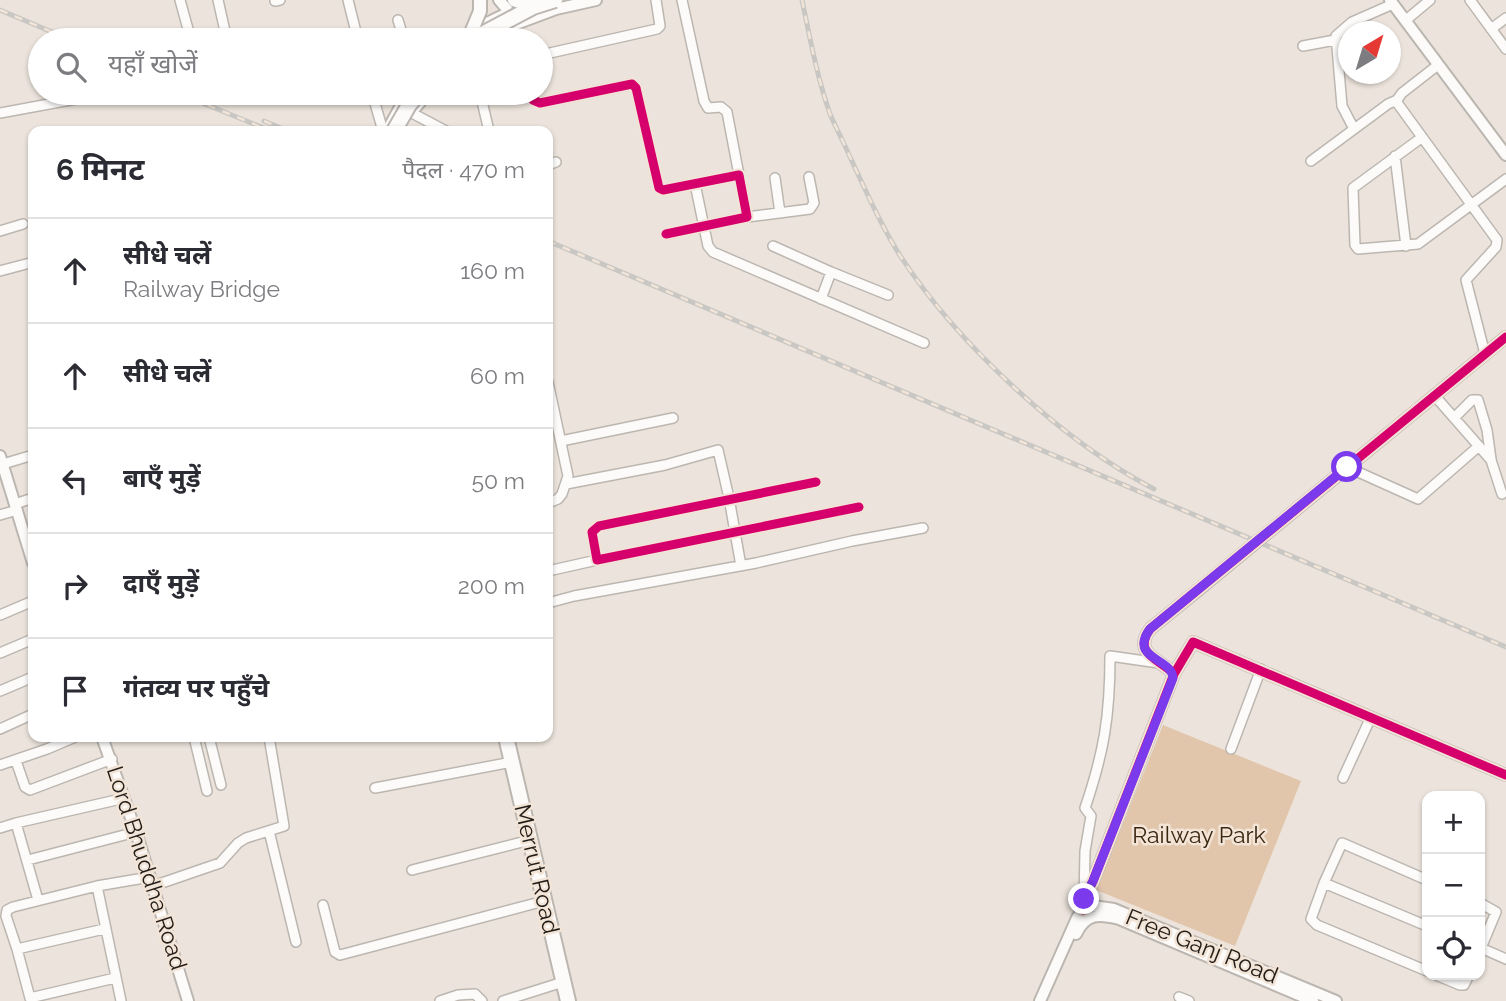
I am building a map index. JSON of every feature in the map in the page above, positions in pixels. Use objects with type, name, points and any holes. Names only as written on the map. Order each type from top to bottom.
[{"type":"main road","points":[[474,28],[481,0]]},
{"type":"main road","points":[[511,6],[555,0]]},
{"type":"main road","points":[[490,28],[534,3]]},
{"type":"main road","points":[[392,126],[408,105]]},
{"type":"main road","name":"Merrut Road","points":[[507,742],[568,1001]]},
{"type":"street","points":[[180,0],[188,28]]},
{"type":"street","points":[[218,0],[224,28]]},
{"type":"street","points":[[348,0],[355,28]]},
{"type":"street","points":[[481,0],[493,28]]},
{"type":"street","points":[[499,0],[511,6],[516,28]]},
{"type":"street","points":[[508,28],[556,9],[596,0]]},
{"type":"street","points":[[553,52],[657,29],[660,26],[660,18],[656,0]]},
{"type":"street","points":[[682,0],[704,101],[708,108],[721,107],[727,112],[747,217]]},
{"type":"street","points":[[1406,20],[1430,0]]},
{"type":"street","points":[[1470,0],[1506,49]]},
{"type":"street","points":[[1354,129],[1342,106],[1335,40],[1347,25],[1392,2],[1506,155]]},
{"type":"street","points":[[479,28],[511,6]]},
{"type":"street","points":[[1491,29],[1506,18]]},
{"type":"street","points":[[398,20],[400,28]]},
{"type":"street","points":[[1303,46],[1335,40]]},
{"type":"street","points":[[1311,162],[1397,100],[1438,65]]},
{"type":"street","points":[[553,100],[634,85],[656,185],[663,190],[739,175]]},
{"type":"street","points":[[1397,100],[1421,138],[1506,251]]},
{"type":"street","points":[[0,113],[43,105]]},
{"type":"street","points":[[378,105],[387,126]]},
{"type":"street","points":[[391,126],[400,105]]},
{"type":"street","points":[[394,126],[417,105]]},
{"type":"street","points":[[483,105],[488,126]]},
{"type":"street","points":[[410,112],[437,126]]},
{"type":"street","points":[[1421,138],[1353,188],[1357,249],[1418,244],[1506,179]]},
{"type":"street","points":[[1395,156],[1406,246]]},
{"type":"street","points":[[775,177],[780,213]]},
{"type":"street","points":[[666,234],[747,217],[806,210],[813,207],[809,177]]},
{"type":"street","points":[[695,184],[708,246],[713,252],[923,343]]},
{"type":"street","points":[[0,231],[23,224]]},
{"type":"street","points":[[1485,354],[1466,281],[1496,247],[1497,240]]},
{"type":"street","points":[[773,246],[888,295]]},
{"type":"street","points":[[0,271],[28,264]]},
{"type":"street","points":[[821,299],[831,272]]},
{"type":"street","points":[[1174,674],[1145,648],[1144,637],[1150,629],[1506,337]]},
{"type":"street","points":[[1434,395],[1491,460]]},
{"type":"street","points":[[1454,418],[1472,400],[1478,400],[1487,430],[1491,460],[1502,494]]},
{"type":"street","points":[[553,403],[568,476],[558,499],[553,501]]},
{"type":"street","points":[[562,440],[673,418]]},
{"type":"street","points":[[1342,471],[1418,499],[1479,446]]},
{"type":"street","points":[[566,484],[665,465],[715,450],[720,453],[741,566]]},
{"type":"street","points":[[28,456],[1,460],[16,507],[28,532]]},
{"type":"street","points":[[597,560],[592,532],[599,526],[816,482]]},
{"type":"street","points":[[0,515],[28,501]]},
{"type":"street","points":[[553,570],[859,507]]},
{"type":"street","points":[[553,602],[923,528]]},
{"type":"street","points":[[0,615],[28,603]]},
{"type":"street","points":[[0,653],[28,641]]},
{"type":"street","points":[[1040,1001],[1093,881],[1174,674],[1193,642],[1506,775]]},
{"type":"street","points":[[1083,904],[1091,816],[1085,810],[1105,740],[1110,693],[1110,656],[1159,663]]},
{"type":"street","points":[[1230,749],[1261,669]]},
{"type":"street","points":[[0,691],[28,679]]},
{"type":"street","points":[[0,729],[28,716]]},
{"type":"street","points":[[1343,778],[1371,717]]},
{"type":"street","points":[[0,765],[63,742]]},
{"type":"street","name":"Lord Bhuddha Road","points":[[104,742],[152,881],[188,1001]]},
{"type":"street","points":[[195,742],[207,791]]},
{"type":"street","points":[[210,742],[221,785]]},
{"type":"street","points":[[115,978],[30,998],[18,949],[8,926],[7,910],[97,886],[152,881],[220,863],[246,838],[284,826],[286,823],[271,742]]},
{"type":"street","points":[[16,761],[25,787],[30,790],[112,759]]},
{"type":"street","points":[[375,788],[512,762]]},
{"type":"street","points":[[0,828],[125,798]]},
{"type":"street","points":[[16,823],[38,900]]},
{"type":"street","points":[[269,831],[296,942]]},
{"type":"street","points":[[28,860],[136,832]]},
{"type":"street","points":[[412,870],[530,840]]},
{"type":"street","points":[[1422,878],[1342,843],[1311,915],[1313,922],[1422,969]]},
{"type":"street","points":[[1324,883],[1422,924]]},
{"type":"street","points":[[97,886],[121,1001]]},
{"type":"street","points":[[323,905],[335,952],[340,955],[544,901]]},
{"type":"street","name":"Free Ganj Road","points":[[1083,904],[1114,909],[1250,969],[1292,992],[1336,1001]]},
{"type":"street","points":[[1485,906],[1496,912],[1485,937]]},
{"type":"street","points":[[1048,1001],[1080,925],[1096,915],[1119,919],[1250,969]]},
{"type":"street","points":[[18,949],[104,929]]},
{"type":"street","points":[[1485,951],[1506,959]]},
{"type":"street","points":[[1448,980],[1460,985],[1464,985],[1466,980]]},
{"type":"street","points":[[503,1001],[564,982]]},
{"type":"street","points":[[1292,992],[1313,1001]]},
{"type":"street","points":[[440,1001],[470,993],[482,1001]]},
{"type":"street","points":[[1179,997],[1189,1001]]},
{"type":"green space","name":"Railway Park","points":[[1163,725],[1301,781],[1235,946],[1096,890]]},
{"type":"railway","points":[[802,0],[830,114],[887,233],[924,290],[1014,388],[1084,445],[1154,489]]},
{"type":"railway","points":[[0,10],[43,28]]},
{"type":"railway","points":[[207,105],[259,126]]},
{"type":"railway","points":[[264,121],[276,126]]},
{"type":"railway","points":[[553,243],[1506,647]]},
{"type":"cycle path","points":[[553,100],[632,84],[636,88],[659,188],[663,190],[739,175],[747,217],[666,234]]},
{"type":"cycle path","points":[[1174,674],[1146,650],[1145,637],[1150,629],[1506,337]]},
{"type":"cycle path","points":[[816,482],[599,526],[592,532],[597,560],[859,507]]},
{"type":"cycle path","points":[[1083,910],[1084,899],[1174,674],[1193,642],[1506,775]]},
{"type":"route","points":[[1084,899],[1174,674],[1151,657],[1143,644],[1144,637],[1150,629],[1347,467]]}]
